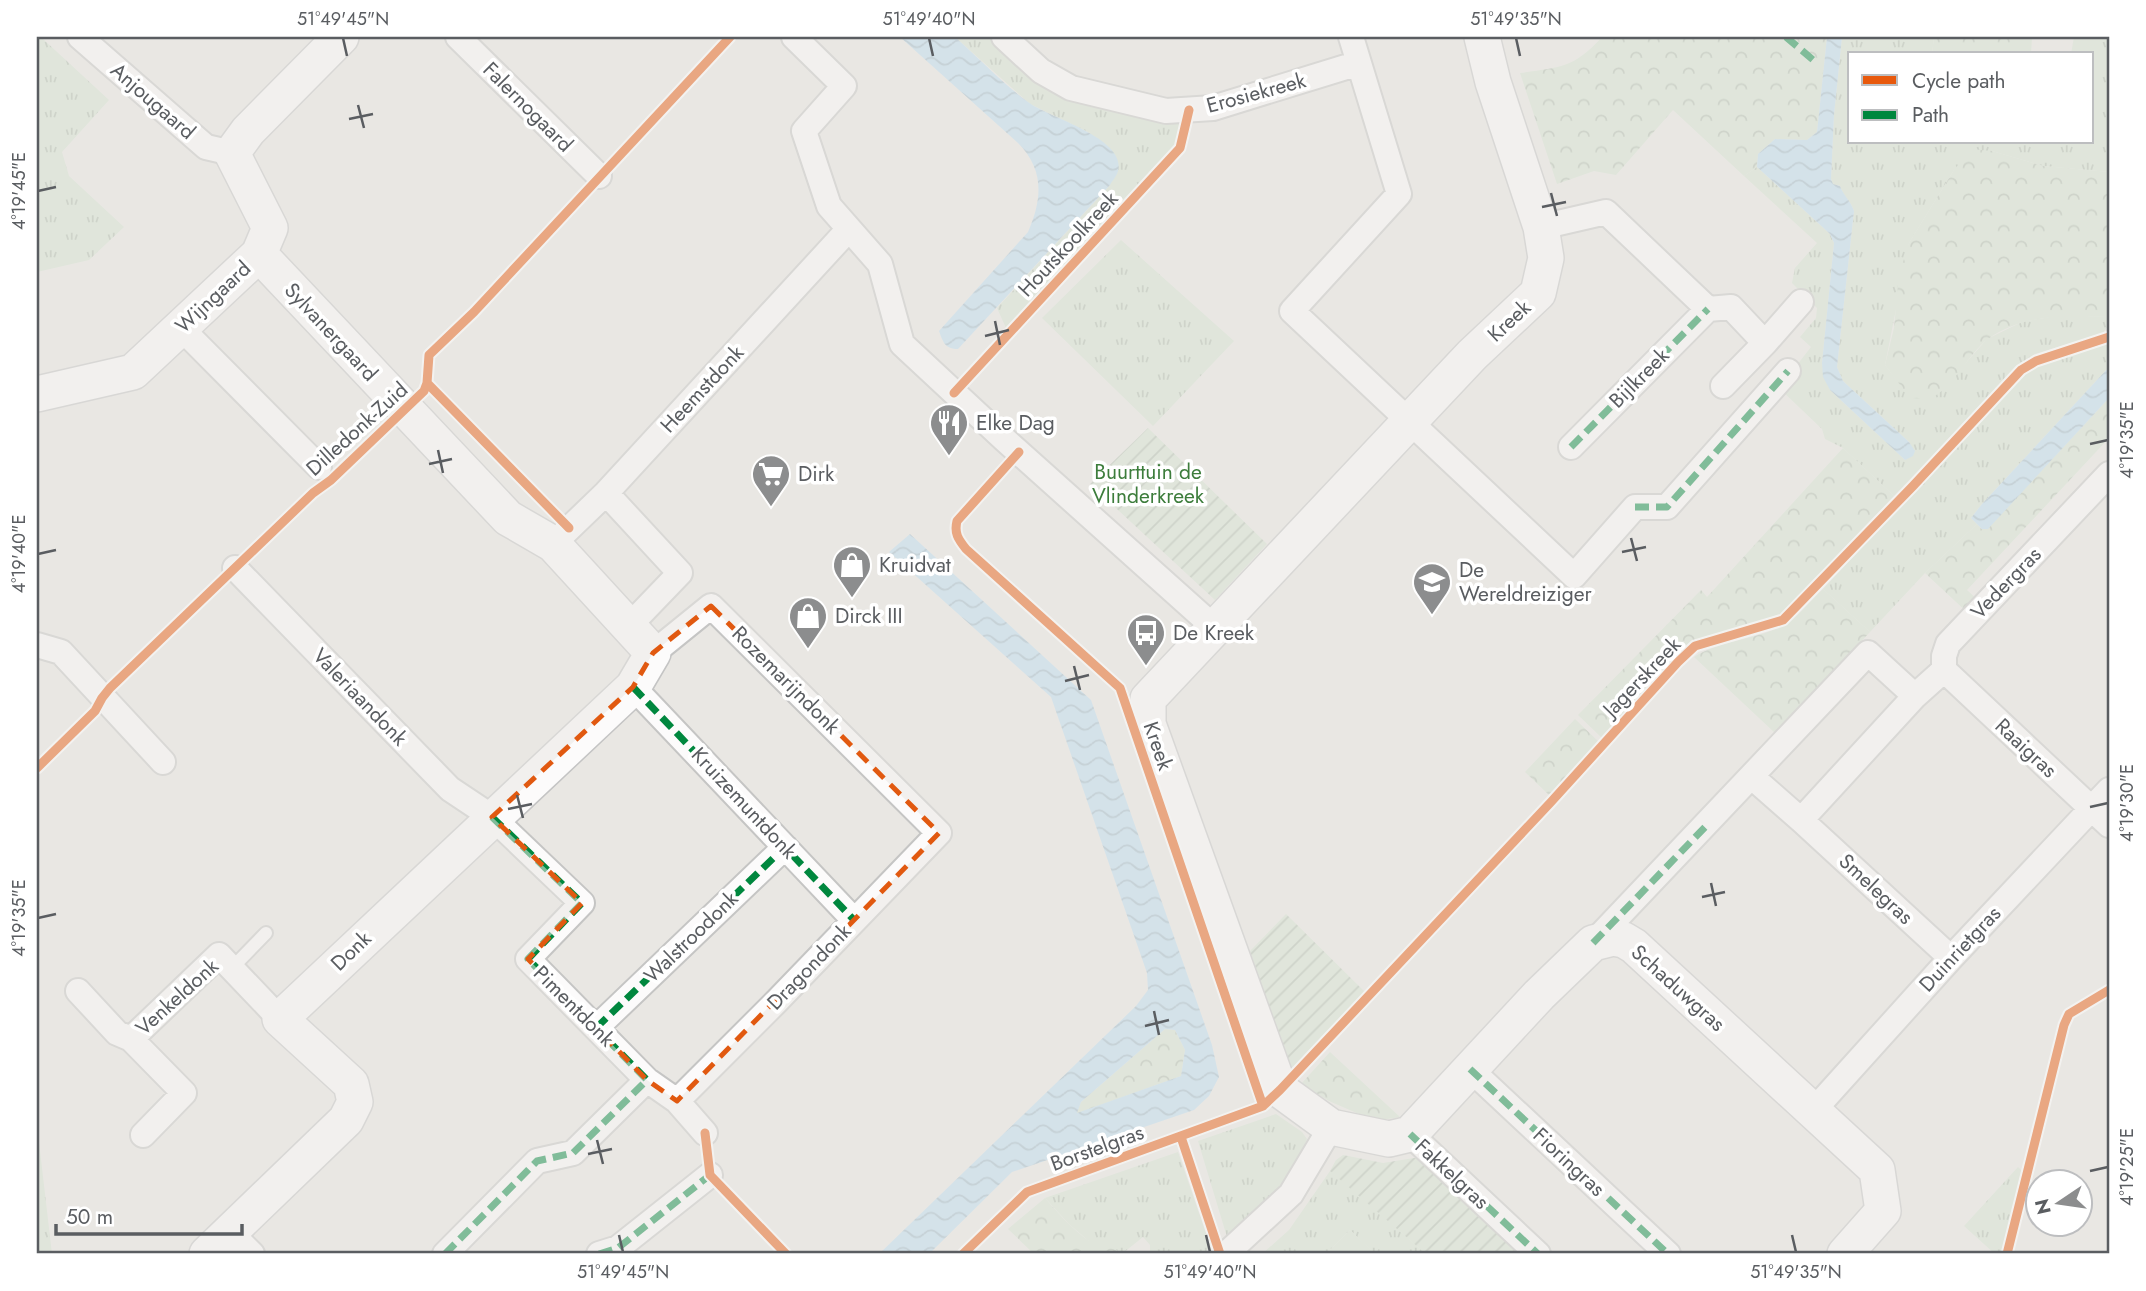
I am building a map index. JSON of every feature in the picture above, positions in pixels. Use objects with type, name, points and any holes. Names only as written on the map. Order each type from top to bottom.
[{"type":"street","name":"Anjougaard","points":[[80,37],[206,147],[232,153]]},
{"type":"street","points":[[232,153],[248,131],[341,37]]},
{"type":"street","name":"Falernogaard","points":[[458,37],[599,176]]},
{"type":"street","points":[[794,37],[844,86],[804,131],[829,206],[880,264],[902,344],[1215,628]]},
{"type":"street","name":"Erosiekreek","points":[[1004,37],[1041,71],[1071,88],[1166,111],[1213,108],[1359,63]]},
{"type":"street","points":[[1351,37],[1399,194],[1292,311],[1574,576],[1635,507],[1667,507],[1788,371]]},
{"type":"street","name":"Kreek","points":[[1280,1090],[1148,724],[1148,699],[1472,355],[1538,293],[1546,258],[1541,227],[1493,82],[1482,37]]},
{"type":"street","name":"Wijngaard","points":[[37,394],[133,372],[259,254],[270,228],[232,153]]},
{"type":"street","points":[[1541,227],[1606,212],[1708,309],[1731,307],[1765,343]]},
{"type":"street","name":"Heemstdonk","points":[[553,544],[606,493],[848,230]]},
{"type":"street","name":"Sylvanergaard","points":[[259,254],[508,519],[553,544]]},
{"type":"street","points":[[1723,386],[1801,302]]},
{"type":"street","name":"Bijlkreek","points":[[1571,447],[1708,309]]},
{"type":"street","points":[[180,327],[319,467]]},
{"type":"street","name":"Vedergras","points":[[1944,670],[1944,656],[1948,644],[2109,474]]},
{"type":"street","points":[[606,493],[680,573],[629,626]]},
{"type":"street","points":[[553,544],[653,653]]},
{"type":"street","name":"Valeriaandonk","points":[[235,568],[450,789],[492,817]]},
{"type":"street","name":"Rozemarijndonk","points":[[653,653],[711,606],[939,833]]},
{"type":"street","points":[[37,645],[61,652],[163,762]]},
{"type":"street","name":"Donk","points":[[280,1019],[633,687],[653,653]]},
{"type":"street","points":[[1410,1134],[1539,995],[1708,824],[1868,653],[1915,696]]},
{"type":"street","points":[[1752,777],[1801,820],[1915,696],[1944,670]]},
{"type":"street","name":"Raaigras","points":[[1944,670],[2100,817]]},
{"type":"street","name":"Kruizemuntdonk","points":[[633,687],[854,920]]},
{"type":"street","name":"Duinrietgras","points":[[1813,1111],[1951,958],[2100,817],[2109,790]]},
{"type":"street","name":"Pimentdonk","points":[[492,817],[582,903],[528,959],[647,1080],[677,1101],[705,1133]]},
{"type":"street","name":"Smelegras","points":[[1801,820],[1951,958]]},
{"type":"street","name":"Dragondonk","points":[[677,1101],[776,1003],[939,833]]},
{"type":"street","name":"Walstroodonk","points":[[596,1028],[785,847]]},
{"type":"street","name":"Schaduwgras","points":[[1593,943],[1613,938],[1634,946],[1877,1170],[1883,1211],[1845,1254]]},
{"type":"street","name":"Venkeldonk","points":[[131,1039],[219,955],[280,1019]]},
{"type":"street","name":"Venkeldonk","points":[[78,991],[117,1033],[131,1039],[184,1093],[144,1135]]},
{"type":"street","points":[[230,1247],[346,1119],[355,1102],[351,1084],[280,1019]]},
{"type":"street","name":"Fioringras","points":[[1470,1069],[1668,1254]]},
{"type":"street","points":[[445,1254],[537,1161],[573,1153],[647,1080]]},
{"type":"street","name":"Fakkelgras","points":[[1280,1090],[1331,1127],[1388,1139],[1410,1134],[1538,1254]]},
{"type":"street","points":[[1226,1254],[1291,1194],[1331,1127]]},
{"type":"street","points":[[600,1254],[618,1248],[710,1175]]},
{"type":"lane","points":[[232,968],[266,933]]},
{"type":"highlighted area","points":[[711,606],[939,833],[677,1101],[647,1080],[528,959],[582,903],[492,817],[633,687],[653,653]]},
{"type":"green space","points":[[37,37],[43,39],[109,100],[62,152],[69,176],[124,227],[89,260],[37,272]]},
{"type":"green space","points":[[955,37],[989,37],[1036,80],[1182,119],[1177,144],[1006,328],[997,308],[1110,185],[1090,133],[1030,104]]},
{"type":"green space","points":[[1602,37],[1827,37],[1817,132],[1807,140],[1775,139],[1758,154],[1757,167],[1744,176],[1673,110],[1616,175],[1594,171],[1557,184],[1520,73],[1565,65],[1583,55]]},
{"type":"green space","points":[[1842,37],[1934,37],[1932,52],[1848,52],[1848,144],[2094,144],[2094,52],[2071,52],[2074,37],[2109,37],[2109,172],[2043,166],[1992,151],[1954,170],[1909,243],[1885,365],[1910,397],[1941,391],[1987,339],[2022,322],[2061,315],[2109,317],[2108,326],[2103,333],[2035,354],[2017,366],[1894,496],[1843,448],[1825,439],[1822,429],[1779,388],[1811,347],[1800,337],[1816,318],[1817,308],[1792,283],[1795,268],[1817,243],[1744,176],[1757,167],[1830,234],[1834,243],[1822,363],[1830,390],[1905,460],[1914,451],[1909,442],[1843,381],[1837,367],[1854,211],[1840,186],[1833,184],[1831,179]]},
{"type":"green space","points":[[1934,37],[2032,37],[2031,52],[1932,52]]},
{"type":"green space","points":[[1971,149],[1992,151],[2043,166],[2109,172],[2109,317],[2046,318],[2016,324],[1981,345],[1942,391],[1926,399],[1910,398],[1885,365],[1894,328],[1899,275],[1909,243],[1954,170]]},
{"type":"green space","points":[[1121,240],[1234,341],[1153,426],[1042,318]]},
{"type":"green space","points":[[2109,344],[2109,367],[1982,504],[1971,518],[1977,524],[1925,573],[1870,632],[1823,589],[2024,374],[2042,363]]},
{"type":"green space","points":[[2109,398],[2109,438],[1967,590],[1981,603],[1970,615],[1925,573],[1977,524],[1982,529],[1988,528]]},
{"type":"green space","name":"Buurttuin de Vlinderkreek","points":[[1148,428],[1267,544],[1215,600],[1090,484]]},
{"type":"green space","points":[[1843,448],[1894,496],[1781,614],[1693,643],[1602,738],[1578,715],[1701,590],[1707,597]]},
{"type":"green space","points":[[1823,589],[1870,632],[1775,733],[1694,657],[1715,647],[1772,631],[1788,623]]},
{"type":"green space","points":[[1575,719],[1599,742],[1549,795],[1525,772]]},
{"type":"green space","points":[[1286,914],[1366,993],[1290,1071],[1250,951]]},
{"type":"green space","points":[[1165,1029],[1175,1030],[1185,1050],[1181,1076],[1076,1114],[1081,1102]]},
{"type":"green space","points":[[1330,1052],[1400,1117],[1375,1121],[1329,1101],[1301,1084]]},
{"type":"green space","points":[[1276,1114],[1302,1132],[1307,1139],[1292,1176],[1227,1237],[1198,1141]]},
{"type":"green space","points":[[37,1125],[52,1254],[37,1254]]},
{"type":"green space","points":[[1178,1152],[1210,1245],[1205,1254],[1150,1254],[1150,1245],[1143,1237],[1123,1253],[1091,1243],[1045,1198]]},
{"type":"green space","points":[[1343,1155],[1383,1163],[1420,1157],[1519,1254],[1426,1254],[1330,1171],[1336,1160]]},
{"type":"green space","points":[[2018,1167],[2022,1171],[2001,1254],[1995,1254],[1964,1226]]},
{"type":"green space","points":[[1330,1171],[1426,1254],[1375,1254],[1350,1230],[1326,1254],[1262,1254],[1289,1230]]},
{"type":"green space","points":[[1045,1198],[1089,1241],[1124,1254],[1034,1254],[1008,1229]]},
{"type":"green space","points":[[1350,1230],[1375,1254],[1326,1254]]},
{"type":"water","points":[[900,37],[955,37],[1028,102],[1084,130],[1110,148],[1117,159],[1117,175],[1110,185],[958,349],[945,344],[939,331],[1028,232],[1038,197],[1037,175],[1027,153],[1018,143]]},
{"type":"water","points":[[1827,37],[1842,37],[1831,179],[1833,184],[1840,186],[1854,211],[1837,367],[1843,381],[1909,442],[1915,451],[1913,456],[1905,460],[1830,390],[1823,377],[1822,363],[1834,243],[1830,234],[1757,167],[1758,154],[1775,139],[1807,140],[1817,132]]},
{"type":"water","points":[[2109,367],[2109,398],[1988,529],[1982,529],[1971,518]]},
{"type":"water","points":[[910,534],[1091,700],[1212,1045],[1219,1077],[1209,1096],[1194,1110],[1012,1172],[929,1254],[879,1254],[1136,1006],[1148,990],[1147,973],[1051,697],[889,552]],"holes":[[[1165,1029],[1175,1030],[1185,1050],[1181,1076],[1077,1113],[1081,1102]]]},
{"type":"marked path","points":[[1786,37],[1818,64]]},
{"type":"marked path","points":[[1571,447],[1708,309]]},
{"type":"marked path","points":[[1635,507],[1667,507],[1788,371]]},
{"type":"marked path","points":[[633,687],[854,920]]},
{"type":"marked path","points":[[445,1254],[537,1161],[573,1153],[647,1080],[528,959],[582,903],[492,817]]},
{"type":"marked path","points":[[1593,943],[1708,824]]},
{"type":"marked path","points":[[596,1028],[785,847]]},
{"type":"marked path","points":[[1470,1069],[1668,1254]]},
{"type":"marked path","points":[[1410,1134],[1538,1254]]},
{"type":"marked path","points":[[599,1254],[618,1248],[710,1175]]},
{"type":"cycle path","name":"Dilledonk-Zuid","points":[[37,768],[95,711],[110,688],[313,493],[331,480],[424,391],[429,355],[474,312],[730,37]]},
{"type":"cycle path","name":"Houtskoolkreek","points":[[954,393],[1180,148],[1189,110]]},
{"type":"cycle path","name":"Jagerskreek","points":[[1019,452],[957,521],[957,536],[966,549],[1120,688],[1263,1106],[1695,646],[1783,620],[2021,370],[2036,361],[2109,337]]},
{"type":"cycle path","points":[[427,383],[569,528]]},
{"type":"cycle path","points":[[2007,1254],[2064,1025],[2069,1014],[2109,990]]},
{"type":"cycle path","name":"Borstelgras","points":[[963,1254],[1027,1192],[1263,1106]]},
{"type":"cycle path","points":[[705,1133],[710,1175],[786,1254]]},
{"type":"cycle path","points":[[1181,1137],[1220,1254]]},
{"type":"place","name":"Elke Dag","points":[[949,457]]},
{"type":"place","name":"Dirk","points":[[771,508]]},
{"type":"place","name":"Kruidvat","points":[[852,599]]},
{"type":"place","name":"De Wereldreiziger","points":[[1432,616]]},
{"type":"place","name":"Dirck III","points":[[808,650]]},
{"type":"place","name":"De Kreek","points":[[1146,667]]}]
